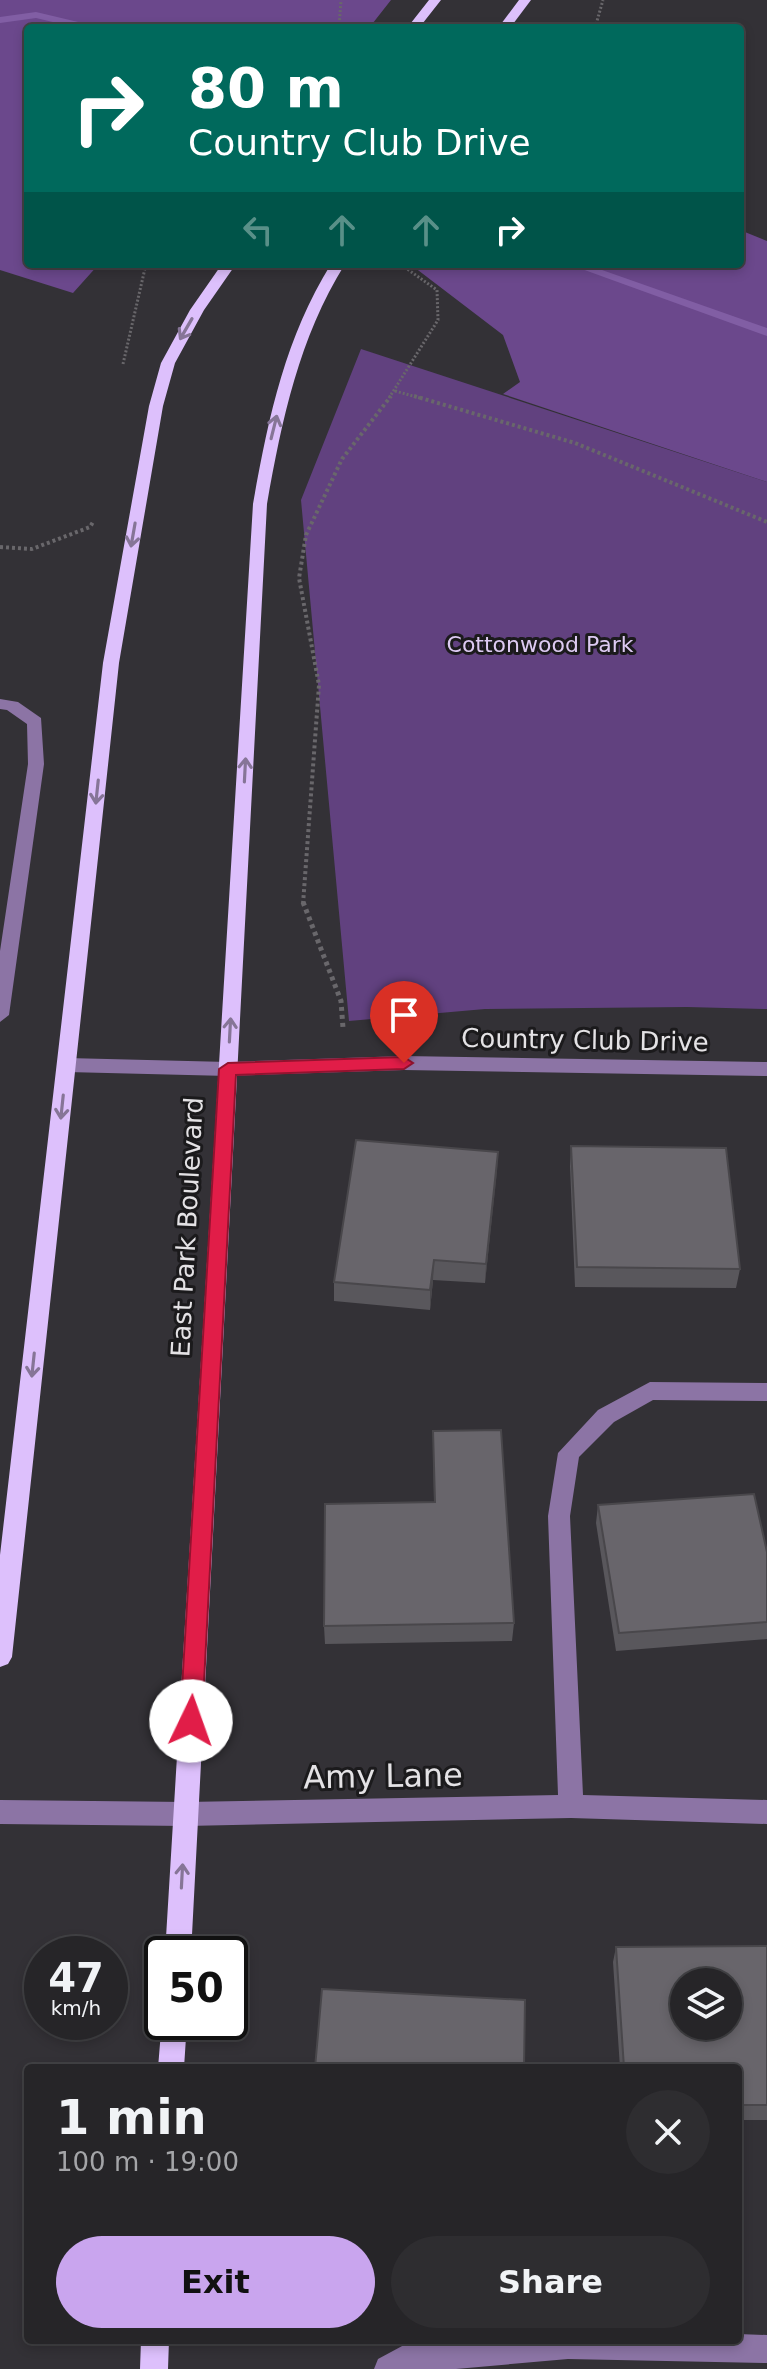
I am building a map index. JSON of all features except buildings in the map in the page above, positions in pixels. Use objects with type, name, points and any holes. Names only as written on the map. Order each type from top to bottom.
[{"type":"main road","points":[[416,24],[434,0]]},
{"type":"main road","points":[[507,24],[525,0]]},
{"type":"main road","points":[[0,1657],[111,663],[146,458],[168,363],[189,323],[226,268]]},
{"type":"main road","name":"East Park Boulevard","points":[[179,1936],[260,504],[270,441],[294,353],[335,268]]},
{"type":"main road","points":[[171,2064],[173,2040]]},
{"type":"main road","points":[[154,2369],[155,2344]]},
{"type":"street","points":[[0,704],[12,706],[35,722],[36,764],[0,1015]]},
{"type":"street","name":"Country Club Drive","points":[[67,1065],[228,1069],[404,1063],[767,1069]]},
{"type":"street","points":[[571,1806],[559,1516],[569,1453],[606,1416],[650,1391],[767,1392]]},
{"type":"street","name":"Amy Lane","points":[[0,1812],[186,1814],[571,1806],[767,1812]]},
{"type":"street","points":[[388,2369],[404,2359],[568,2345],[767,2349]]},
{"type":"path","points":[[339,24],[341,0]]},
{"type":"path","points":[[596,24],[603,0]]},
{"type":"path","points":[[121,377],[145,268]]},
{"type":"path","points":[[346,1065],[341,1001],[302,901],[319,685],[299,578],[306,535],[342,459],[395,391],[438,320],[437,290],[406,268]]},
{"type":"path","points":[[395,391],[575,443],[767,522]]},
{"type":"path","points":[[0,547],[32,549],[90,527],[97,514]]},
{"type":"green space","name":"Cottonwood Park","points":[[361,349],[767,482],[767,1009],[485,1009],[349,1021],[301,500]]},
{"type":"shaded area","points":[[0,0],[391,0],[372,24],[24,24],[24,268],[95,268],[73,293],[0,270]]},
{"type":"shaded area","points":[[744,232],[767,241],[767,482],[503,394],[520,382],[503,335],[415,268],[744,268]]},
{"type":"waterway","points":[[0,20],[36,15],[74,24]]},
{"type":"waterway","points":[[585,268],[767,332]]},
{"type":"route","points":[[191,1721],[228,1069],[404,1063]]}]
